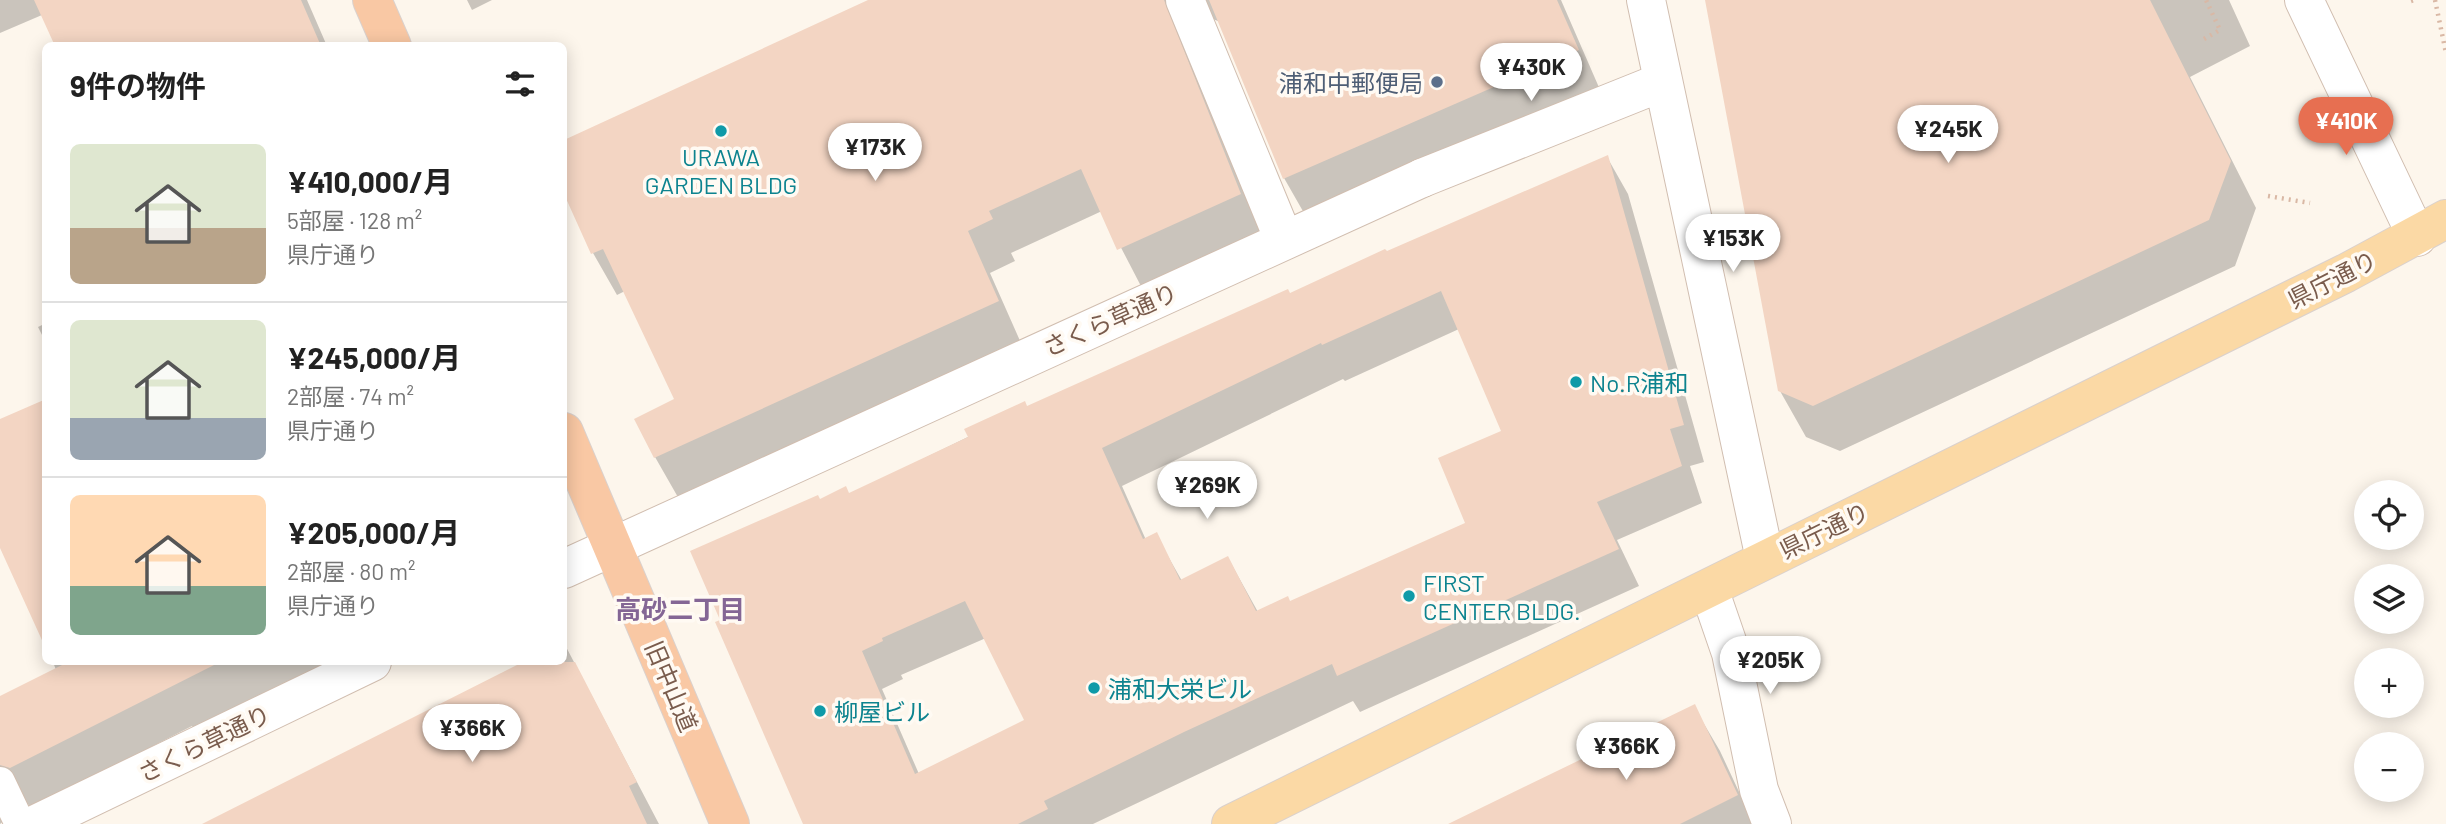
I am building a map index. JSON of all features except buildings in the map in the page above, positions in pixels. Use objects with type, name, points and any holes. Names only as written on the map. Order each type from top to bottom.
[{"type":"highway","points":[[372,0],[390,42]]},
{"type":"highway","name":"旧中山道","points":[[567,439],[730,824]]},
{"type":"main road","name":"県庁通り","points":[[1231,824],[1709,589],[2431,228]]},
{"type":"street","points":[[1185,0],[1284,240]]},
{"type":"street","points":[[1646,0],[1765,559]]},
{"type":"street","points":[[2304,0],[2431,228]]},
{"type":"street","name":"さくら草通り","points":[[567,567],[613,544],[1422,178],[1662,82]]},
{"type":"street","points":[[1709,589],[1731,653],[1759,790],[1772,824]]},
{"type":"street","name":"さくら草通り","points":[[36,824],[366,665]]},
{"type":"lane","points":[[0,782],[20,824]]},
{"type":"path","points":[[2204,39],[2220,30],[2206,0]]},
{"type":"path","points":[[2435,0],[2446,53]]},
{"type":"path","points":[[2268,196],[2310,203]]},
{"type":"place","name":"浦和中郵便局","points":[[1437,82]]},
{"type":"place","name":"URAWA GARDEN BLDG","points":[[721,131]]},
{"type":"place","name":"No.R浦和","points":[[1576,382]]},
{"type":"place","name":"FIRST CENTER BLDG.","points":[[1409,596]]},
{"type":"place","name":"浦和大栄ビル","points":[[1094,688]]},
{"type":"place","name":"柳屋ビル","points":[[820,711]]},
{"type":"district","name":"高砂二丁目","points":[[680,608]]}]
